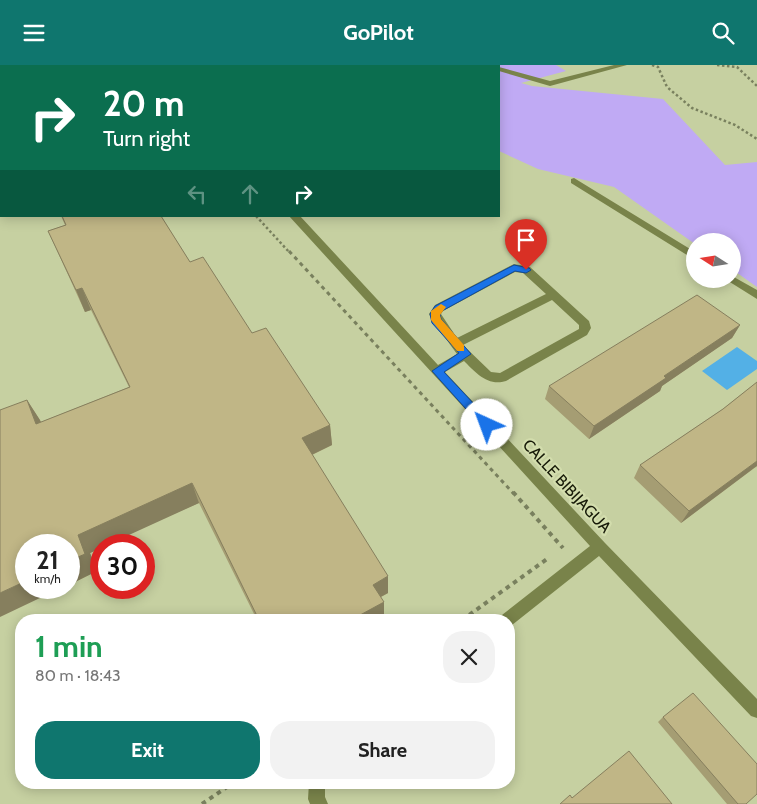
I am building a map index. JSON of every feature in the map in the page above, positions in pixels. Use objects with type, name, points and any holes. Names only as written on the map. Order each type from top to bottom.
[{"type":"street","points":[[500,69],[550,84],[623,65]]},
{"type":"street","points":[[574,181],[686,251]]},
{"type":"street","name":"CALLE BIBIJAGUA","points":[[295,217],[600,547],[757,710]]},
{"type":"street","points":[[514,268],[526,270],[553,295],[585,324],[583,332],[502,378],[493,378],[486,374],[436,320],[435,314],[439,308],[514,268]]},
{"type":"street","points":[[741,286],[757,295]]},
{"type":"street","points":[[456,343],[553,295]]},
{"type":"street","points":[[437,371],[466,354]]},
{"type":"street","points":[[515,614],[600,547]]},
{"type":"street","points":[[317,789],[316,799],[319,804]]},
{"type":"path","points":[[652,65],[658,67],[667,87],[692,108],[735,125],[757,139]]},
{"type":"path","points":[[717,65],[737,67],[757,86]]},
{"type":"path","points":[[257,217],[564,547],[556,553]]},
{"type":"path","points":[[470,614],[548,558]]},
{"type":"path","points":[[202,804],[224,789]]},
{"type":"shaded area","points":[[500,65],[556,65],[566,71],[521,83],[532,86],[663,99],[725,165],[757,162],[757,287],[741,276],[741,233],[686,233],[686,238],[614,187],[538,169],[500,151]]},
{"type":"water","points":[[737,347],[757,361],[757,369],[727,390],[702,371]]},
{"type":"building","points":[[62,217],[162,217],[190,262],[203,257],[252,333],[266,328],[330,425],[302,438],[388,576],[373,585],[384,602],[362,614],[256,614],[192,483],[80,534],[15,534],[15,586],[0,593],[0,410],[27,400],[36,424],[130,387],[82,288],[76,290],[48,231],[66,225]]},
{"type":"building","points":[[697,295],[740,325],[594,426],[549,386]]},
{"type":"building","points":[[757,382],[757,461],[689,511],[640,465],[723,409]]},
{"type":"building","points":[[80,540],[85,554],[80,556]]},
{"type":"building","points":[[693,693],[757,764],[757,794],[746,804],[738,804],[663,717]]},
{"type":"building","points":[[629,751],[672,804],[560,804],[570,795],[572,798]]},
{"type":"slow traffic","points":[[441,307],[435,314],[436,320],[461,348]]},
{"type":"route","points":[[487,425],[437,371],[466,354],[436,320],[435,314],[439,308],[514,268],[526,270]]}]
